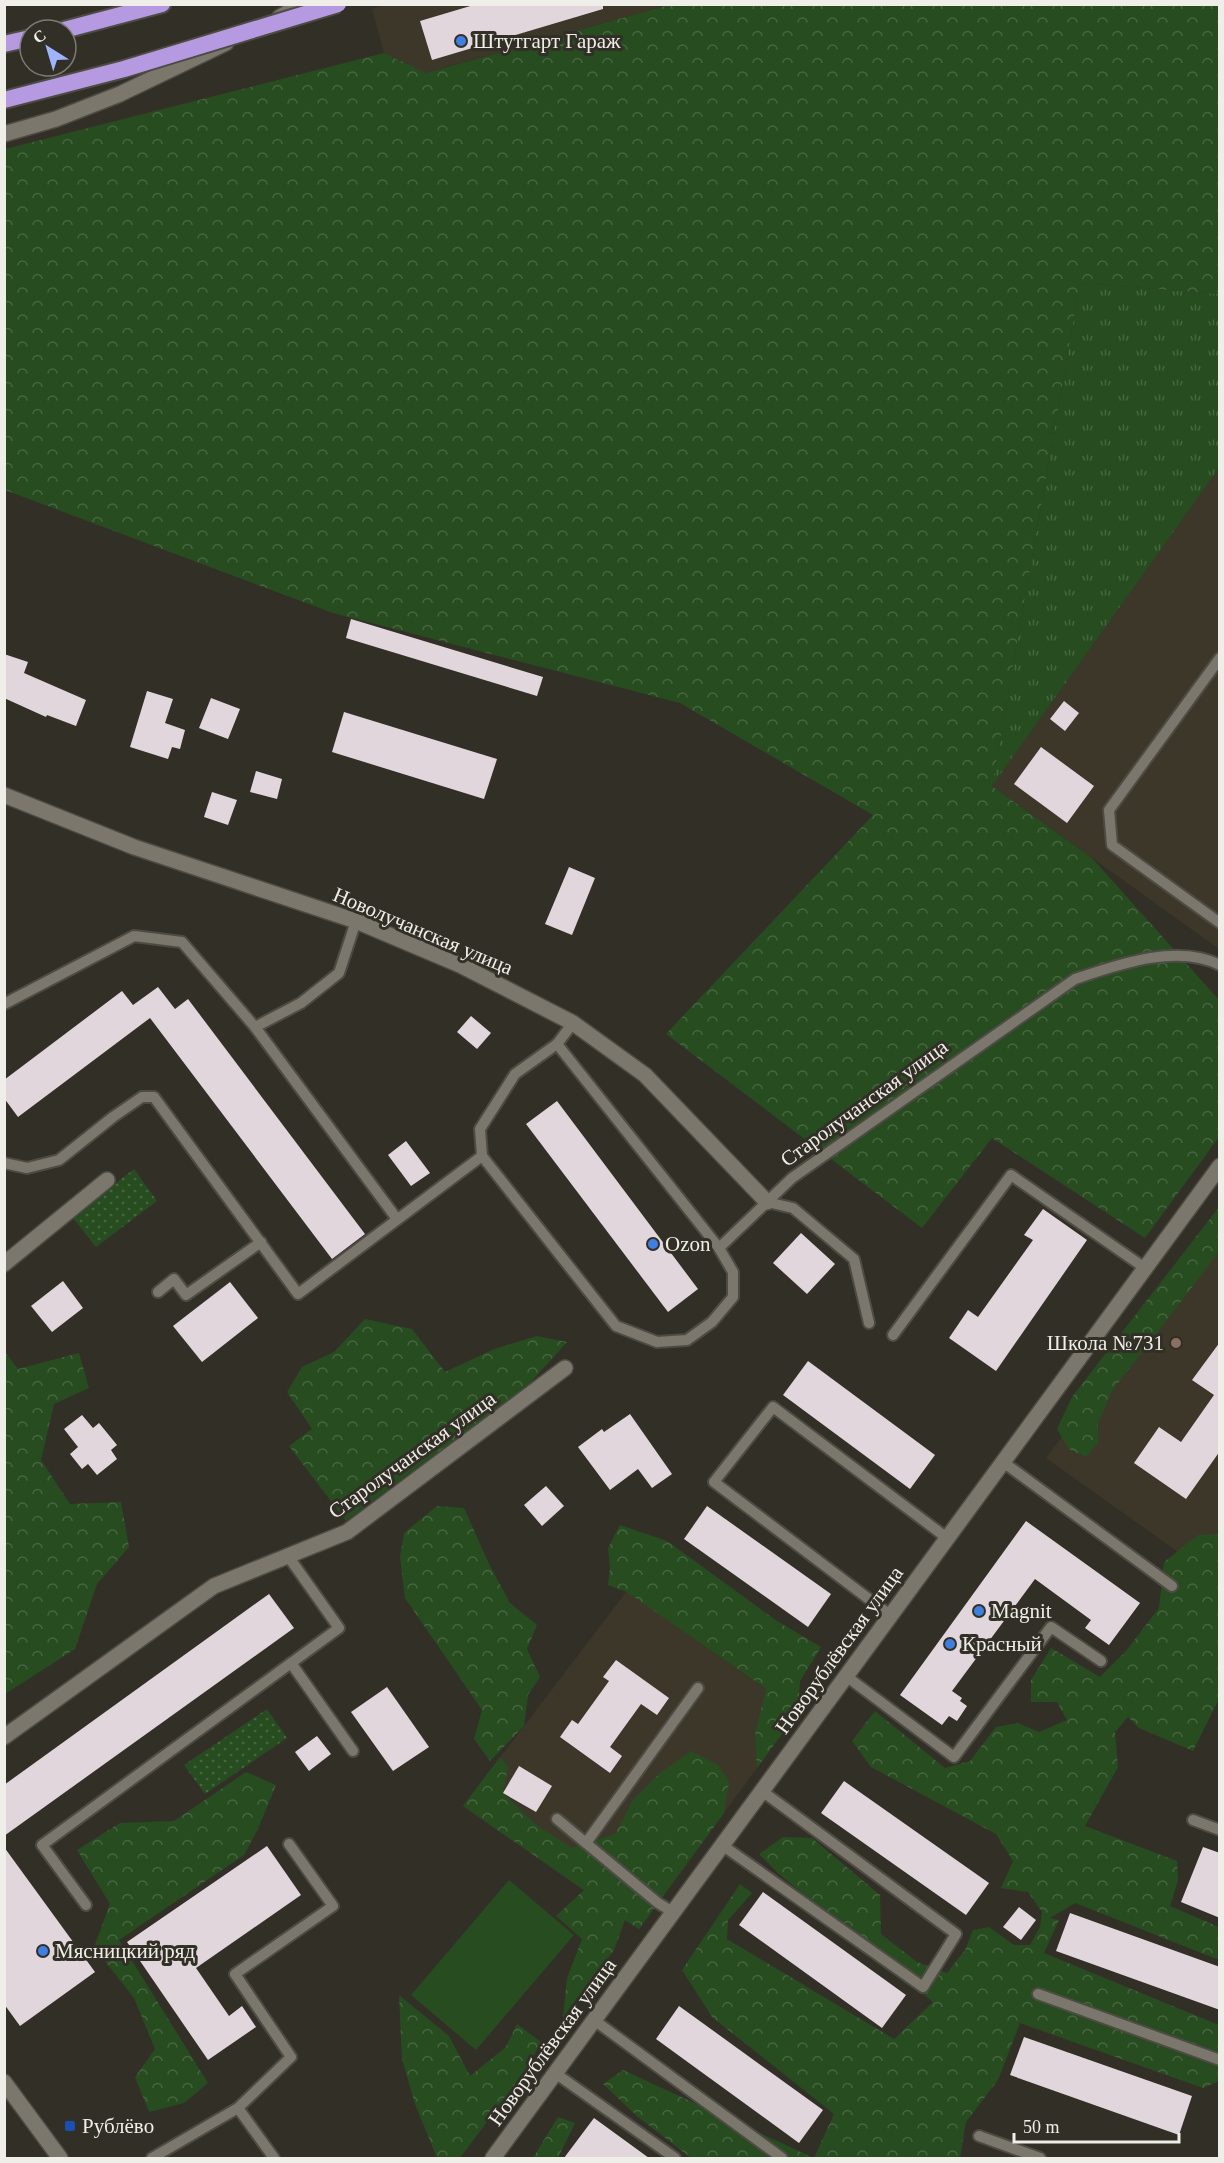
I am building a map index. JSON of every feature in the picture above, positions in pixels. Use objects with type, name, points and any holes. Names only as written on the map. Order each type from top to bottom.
[{"type":"highway","points":[[78,26],[162,4]]},
{"type":"highway","points":[[4,100],[124,69],[338,4]]},
{"type":"street","points":[[4,134],[56,119],[120,94],[303,4]]},
{"type":"street","name":"Новолучанская улица","points":[[4,795],[134,847],[356,921],[460,966],[573,1023],[645,1075],[767,1202]]},
{"type":"street","name":"Новорублёвская улица","points":[[493,2158],[1220,1166]]},
{"type":"street","points":[[4,1264],[108,1180]]},
{"type":"street","name":"Старолучанская улица","points":[[4,1737],[214,1586],[347,1532],[565,1368]]},
{"type":"street","points":[[4,2082],[60,2158]]},
{"type":"lane","points":[[1220,658],[1109,810],[1112,845],[1220,923]]},
{"type":"lane","points":[[255,1027],[301,1003],[339,973],[356,921]]},
{"type":"lane","points":[[4,1004],[134,936],[182,942],[255,1027],[397,1220]]},
{"type":"lane","name":"Старолучанская улица","points":[[719,1248],[792,1178],[1074,979],[1122,963],[1168,956],[1208,959],[1220,965]]},
{"type":"lane","points":[[557,1044],[719,1248],[733,1272],[734,1297],[712,1322],[687,1340],[657,1342],[616,1326],[482,1156],[480,1129],[515,1074],[557,1044],[573,1023]]},
{"type":"lane","points":[[4,1163],[27,1168],[59,1160],[142,1097],[154,1097],[298,1293],[482,1156]]},
{"type":"lane","points":[[893,1335],[1011,1175],[1145,1268]]},
{"type":"lane","points":[[767,1202],[793,1208],[854,1259],[869,1323]]},
{"type":"lane","points":[[158,1292],[174,1279],[186,1295],[261,1242]]},
{"type":"lane","points":[[890,1615],[714,1482],[772,1407],[947,1538]]},
{"type":"lane","points":[[1003,1462],[1172,1586]]},
{"type":"lane","points":[[86,1905],[42,1845],[339,1628],[288,1556]]},
{"type":"lane","points":[[846,1676],[954,1756],[1051,1627],[1101,1661]]},
{"type":"lane","points":[[291,1663],[353,1751]]},
{"type":"lane","points":[[586,1843],[698,1688]]},
{"type":"lane","points":[[722,1845],[923,1986],[956,1934],[762,1791]]},
{"type":"lane","points":[[557,1819],[658,1903],[673,1912]]},
{"type":"lane","points":[[1193,1820],[1220,1830]]},
{"type":"lane","points":[[152,2158],[238,2108],[291,2057],[236,1974],[333,1906],[289,1844]]},
{"type":"lane","points":[[1038,1994],[1220,2060]]},
{"type":"lane","points":[[594,2020],[782,2158]]},
{"type":"lane","points":[[555,2073],[675,2158]]},
{"type":"lane","points":[[238,2108],[274,2158]]},
{"type":"lane","points":[[979,2136],[1040,2158]]},
{"type":"shaded area","points":[[387,4],[669,5],[425,73],[384,53],[372,9]]},
{"type":"shaded area","points":[[1219,468],[1219,949],[992,786]]},
{"type":"shaded area","name":"Школа №731","points":[[1219,1227],[1219,1581],[1046,1458]]},
{"type":"shaded area","points":[[627,1591],[798,1712],[639,1929],[463,1806]]},
{"type":"green space","points":[[669,5],[1219,5],[1219,294],[1080,283],[992,786],[1092,858],[1219,1000],[1219,1137],[1145,1238],[992,1138],[922,1228],[666,1034],[873,815],[680,703],[333,613],[5,490],[5,149],[384,53],[426,73]]},
{"type":"green space","points":[[1080,283],[1219,294],[1219,468],[992,786]]},
{"type":"green space","points":[[134,1169],[157,1201],[96,1247],[72,1217]]},
{"type":"green space","points":[[1219,1207],[1219,1252],[1112,1391],[1098,1423],[1098,1443],[1086,1457],[1069,1449],[1057,1429],[1072,1397]]},
{"type":"green space","points":[[365,1319],[412,1329],[445,1372],[494,1349],[537,1336],[567,1342],[529,1384],[346,1521],[289,1446],[312,1429],[287,1392],[302,1367],[334,1352]]},
{"type":"green space","points":[[5,1352],[18,1369],[79,1353],[89,1388],[54,1404],[41,1460],[70,1504],[121,1502],[129,1547],[97,1584],[75,1649],[5,1694]]},
{"type":"green space","points":[[437,1506],[464,1508],[489,1564],[510,1603],[537,1625],[527,1649],[540,1677],[528,1695],[524,1726],[490,1761],[474,1739],[482,1710],[405,1598],[400,1557],[404,1533]]},
{"type":"green space","points":[[620,1525],[667,1541],[777,1621],[821,1647],[800,1681],[798,1712],[757,1768],[755,1734],[766,1689],[627,1592],[608,1585],[610,1568],[608,1548]]},
{"type":"green space","points":[[1219,1534],[1219,1699],[1193,1751],[1139,1728],[1128,1717],[1115,1732],[1118,1767],[1085,1826],[1177,1861],[1178,1880],[1170,1906],[1219,1927],[1219,1960],[1075,1903],[1050,1918],[1059,1920],[1044,1953],[1219,2025],[1219,2081],[1203,2088],[1020,2023],[998,2080],[966,2122],[960,2158],[814,2158],[834,2114],[712,2017],[682,1970],[740,1884],[752,1893],[728,1920],[727,1939],[894,2039],[933,2002],[779,1874],[759,1854],[783,1837],[812,1838],[880,1895],[881,1934],[917,1962],[947,1973],[965,1950],[973,1930],[989,1927],[1014,1945],[1030,1945],[1040,1927],[1042,1912],[1028,1892],[1001,1888],[1013,1861],[996,1834],[871,1767],[852,1741],[875,1711],[945,1768],[970,1761],[996,1727],[1018,1723],[1039,1732],[1067,1720],[1057,1702],[1031,1702],[1031,1680],[1051,1648],[1100,1677],[1126,1651],[1159,1608],[1164,1562],[1198,1535]]},
{"type":"green space","points":[[267,1709],[287,1738],[205,1794],[184,1765]]},
{"type":"green space","points":[[691,1751],[718,1765],[729,1782],[724,1813],[639,1929],[625,1920],[614,1950],[563,2017],[567,1978],[582,1939],[556,1916],[584,1890],[463,1806],[500,1757],[508,1767],[503,1793],[535,1824],[572,1848],[615,1834],[633,1800],[660,1773]]},
{"type":"green space","points":[[246,1772],[276,1785],[258,1829],[244,1855],[119,1940],[208,2083],[184,2103],[149,2112],[135,2077],[155,2049],[134,1998],[94,1947],[110,1904],[77,1850],[120,1823],[174,1821]]},
{"type":"green space","points":[[509,1880],[574,1935],[476,2050],[411,1995]]},
{"type":"green space","points":[[399,1995],[449,2036],[470,2076],[506,2047],[517,2024],[541,2042],[528,2067],[460,2158],[437,2158],[415,2104],[402,2059]]},
{"type":"green space","points":[[623,2070],[814,2158],[691,2158],[638,2117],[603,2084]]},
{"type":"green space","points":[[558,2117],[575,2123],[558,2158],[533,2158]]},
{"type":"building","name":"Штутгарт Гараж","points":[[477,4],[603,4],[603,9],[432,60],[420,21]]},
{"type":"building","points":[[351,619],[543,677],[537,696],[346,638]]},
{"type":"building","points":[[4,654],[28,662],[24,673],[86,700],[76,726],[47,715],[46,717],[4,698]]},
{"type":"building","points":[[147,691],[173,699],[165,723],[185,730],[180,749],[172,747],[168,759],[130,747]]},
{"type":"building","points":[[211,698],[240,709],[228,739],[199,728]]},
{"type":"building","points":[[1064,701],[1079,713],[1065,731],[1050,719]]},
{"type":"building","points":[[344,712],[497,759],[484,799],[332,752]]},
{"type":"building","points":[[1041,747],[1094,786],[1067,823],[1014,784]]},
{"type":"building","points":[[256,771],[282,779],[277,799],[250,792]]},
{"type":"building","points":[[212,792],[237,800],[228,825],[204,817]]},
{"type":"building","points":[[569,867],[595,878],[572,935],[545,924]]},
{"type":"building","points":[[158,987],[175,1009],[188,999],[365,1234],[332,1259],[150,1018],[18,1117],[4,1098],[4,1080],[122,991],[133,1005]]},
{"type":"building","points":[[471,1016],[491,1033],[477,1049],[457,1032]]},
{"type":"building","points":[[557,1101],[698,1289],[668,1312],[526,1124]]},
{"type":"building","points":[[406,1141],[430,1173],[411,1186],[388,1155]]},
{"type":"building","points":[[1043,1209],[1087,1240],[996,1371],[949,1338],[968,1310],[978,1317],[1033,1240],[1024,1235]]},
{"type":"building","points":[[801,1233],[835,1264],[807,1294],[773,1263]]},
{"type":"building","points":[[63,1281],[83,1308],[52,1332],[31,1306]]},
{"type":"building","points":[[230,1282],[258,1318],[202,1362],[173,1326]]},
{"type":"building","points":[[1220,1342],[1220,1451],[1186,1499],[1134,1463],[1159,1427],[1181,1442],[1214,1395],[1192,1380]]},
{"type":"building","points":[[808,1361],[935,1455],[910,1489],[783,1395]]},
{"type":"building","points":[[630,1414],[672,1474],[652,1488],[638,1469],[610,1490],[578,1447],[602,1429],[604,1432]]},
{"type":"building","points":[[82,1415],[93,1428],[99,1423],[117,1445],[111,1450],[117,1459],[97,1475],[88,1464],[82,1469],[70,1454],[78,1447],[64,1429]]},
{"type":"building","points":[[546,1486],[564,1506],[542,1526],[524,1505]]},
{"type":"building","points":[[707,1506],[831,1594],[808,1627],[684,1539]]},
{"type":"building","points":[[1026,1521],[1140,1603],[1109,1645],[1085,1628],[1091,1620],[1035,1579],[952,1691],[962,1698],[960,1701],[967,1706],[957,1721],[949,1716],[942,1725],[900,1695]]},
{"type":"building","points":[[269,1594],[294,1628],[4,1836],[4,1785]]},
{"type":"building","points":[[616,1660],[669,1698],[657,1715],[641,1704],[610,1747],[622,1756],[610,1773],[560,1737],[572,1720],[578,1724],[609,1681],[603,1677]]},
{"type":"building","points":[[387,1687],[429,1747],[393,1771],[351,1712]]},
{"type":"building","points":[[317,1736],[331,1754],[309,1771],[295,1752]]},
{"type":"building","points":[[519,1766],[552,1786],[536,1812],[503,1793]]},
{"type":"building","points":[[844,1781],[989,1883],[966,1915],[821,1813]]},
{"type":"building","points":[[267,1846],[301,1895],[196,1968],[229,2016],[242,2006],[256,2027],[208,2060],[127,1942]]},
{"type":"building","points":[[4,1847],[95,1972],[20,2026],[4,2004]]},
{"type":"building","points":[[1203,1847],[1220,1853],[1220,1918],[1181,1902]]},
{"type":"building","points":[[763,1892],[906,1995],[882,2028],[739,1925]]},
{"type":"building","points":[[1019,1907],[1036,1920],[1021,1940],[1003,1927]]},
{"type":"building","points":[[1070,1913],[1220,1967],[1220,2010],[1056,1951]]},
{"type":"building","points":[[679,2006],[823,2110],[799,2143],[656,2039]]},
{"type":"building","points":[[1024,2037],[1192,2096],[1179,2135],[1010,2075]]},
{"type":"building","points":[[594,2118],[649,2158],[564,2158]]},
{"type":"place","name":"Штутгарт Гараж","points":[[461,41]]},
{"type":"place","name":"Ozon","points":[[653,1244]]},
{"type":"place","name":"Школа №731","points":[[1176,1343]]},
{"type":"place","name":"Magnit","points":[[979,1611]]},
{"type":"place","name":"Красный","points":[[950,1644]]},
{"type":"place","name":"Мясницкий ряд","points":[[43,1951]]},
{"type":"place","name":"Рублёво","points":[[70,2126]]}]
